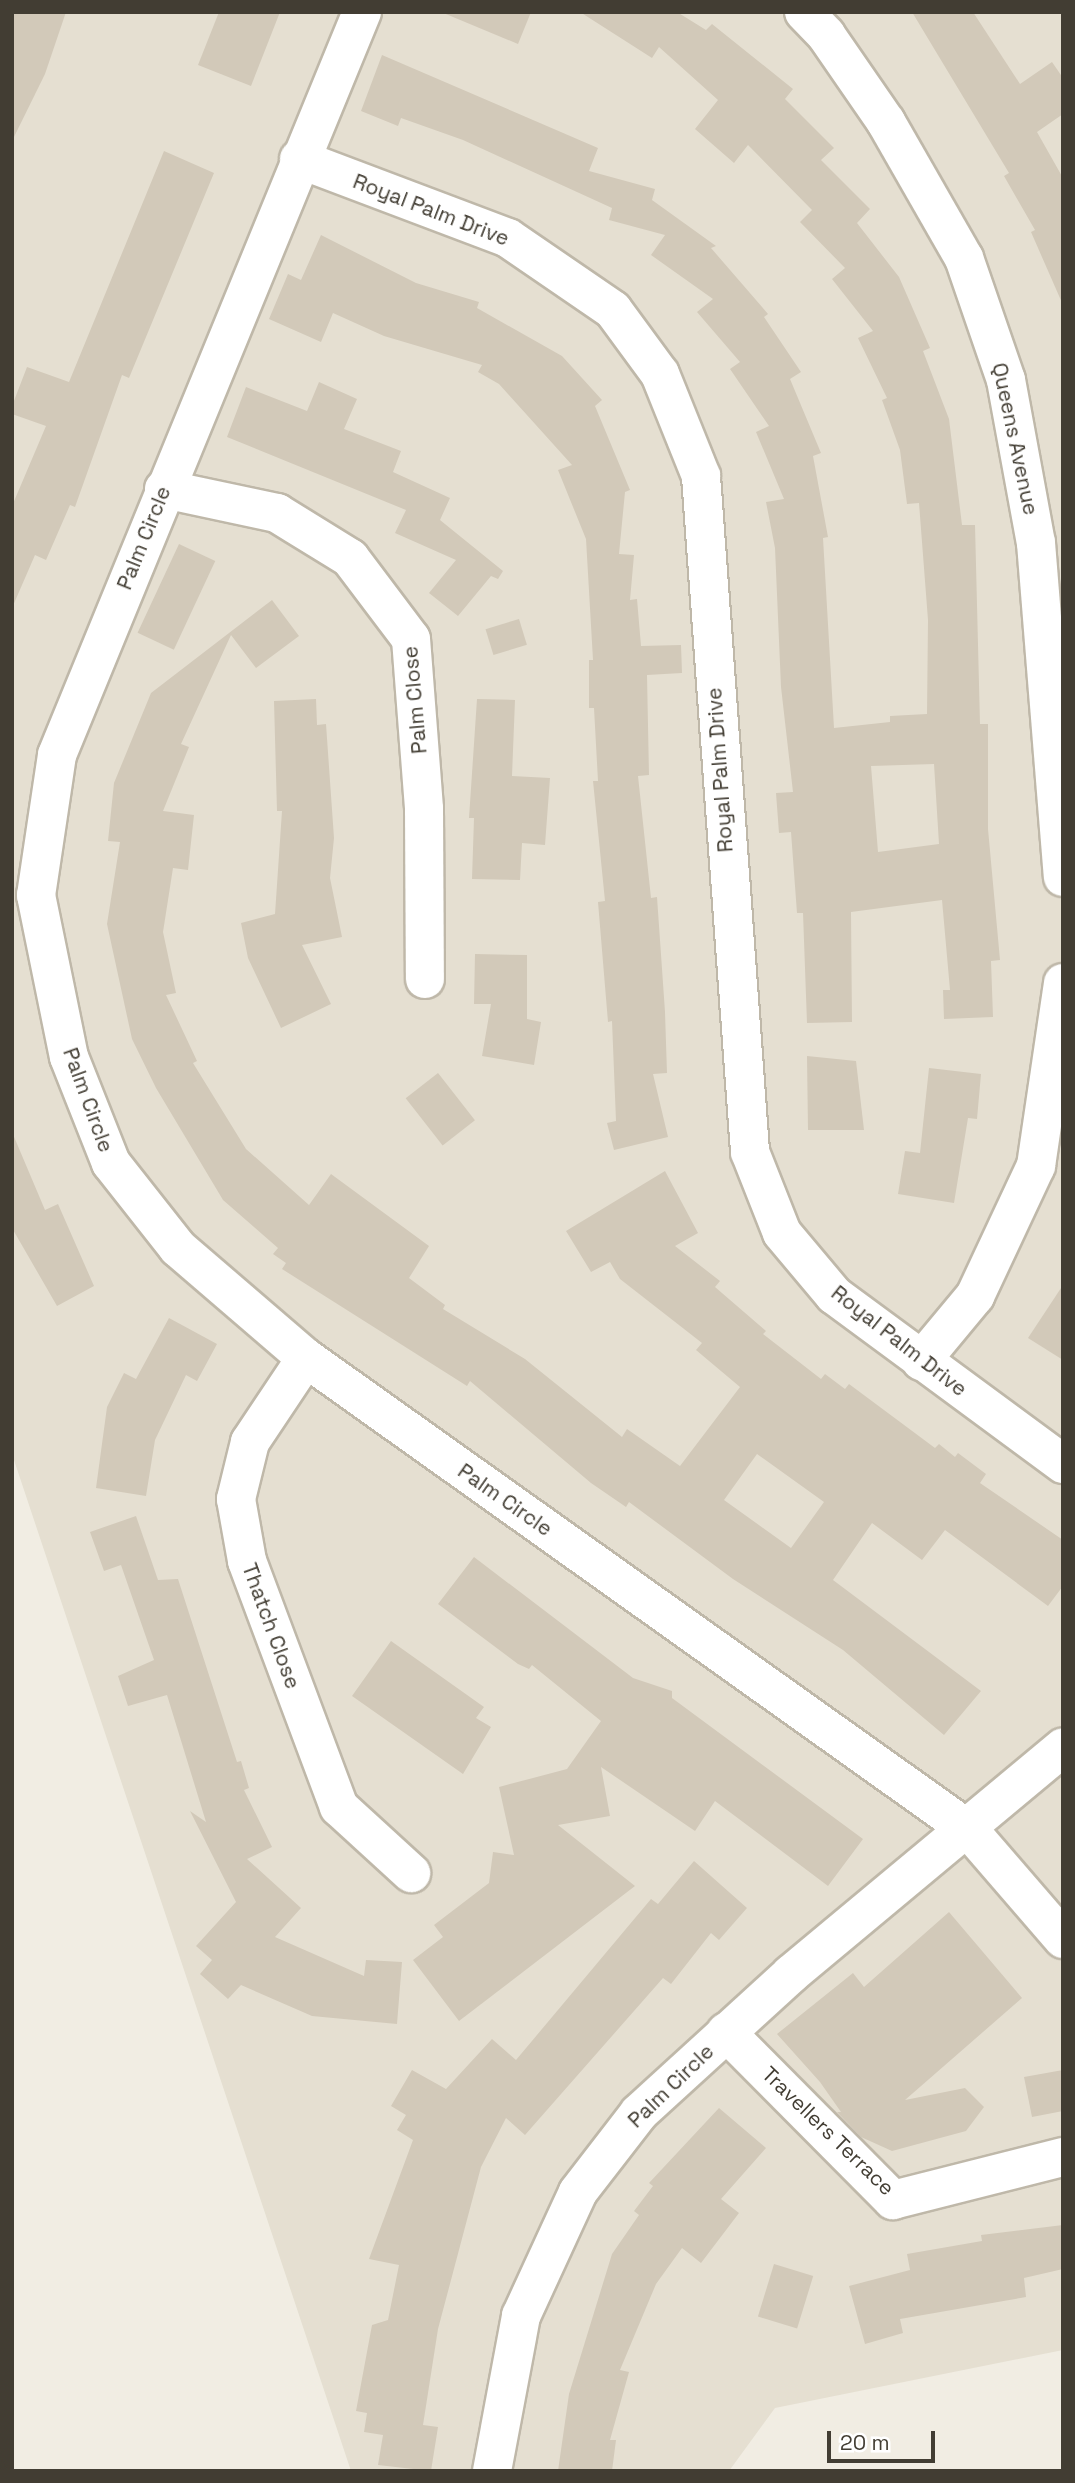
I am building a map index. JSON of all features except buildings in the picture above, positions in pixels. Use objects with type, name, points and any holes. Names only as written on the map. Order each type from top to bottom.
[{"type":"street","name":"Palm Circle","points":[[362,12],[299,159],[57,755],[36,895],[69,1057],[111,1163],[178,1248],[306,1358],[969,1830]]},
{"type":"street","name":"Queens Avenue","points":[[804,12],[886,122],[964,258],[1006,380],[1036,543],[1063,877]]},
{"type":"street","name":"Royal Palm Drive","points":[[299,159],[508,238],[613,310],[660,374],[701,476],[750,1152],[782,1233],[834,1294],[1063,1464]]},
{"type":"street","name":"Palm Close","points":[[164,489],[277,513],[350,558],[411,639],[424,809],[425,979]]},
{"type":"street","points":[[921,1361],[975,1296],[1036,1166],[1063,983]]},
{"type":"street","name":"Thatch Close","points":[[306,1358],[250,1442],[236,1499],[247,1561],[339,1807],[411,1873]]},
{"type":"street","name":"Palm Circle","points":[[492,2471],[521,2316],[578,2192],[639,2113],[726,2032],[969,1830],[1063,1747]]},
{"type":"street","points":[[969,1830],[1063,1938]]},
{"type":"street","name":"Travellers Terrace","points":[[726,2032],[892,2200],[1063,2157]]},
{"type":"shaded area","points":[[12,12],[1063,12],[1063,2350],[775,2408],[729,2471],[351,2471],[12,1454]]}]
